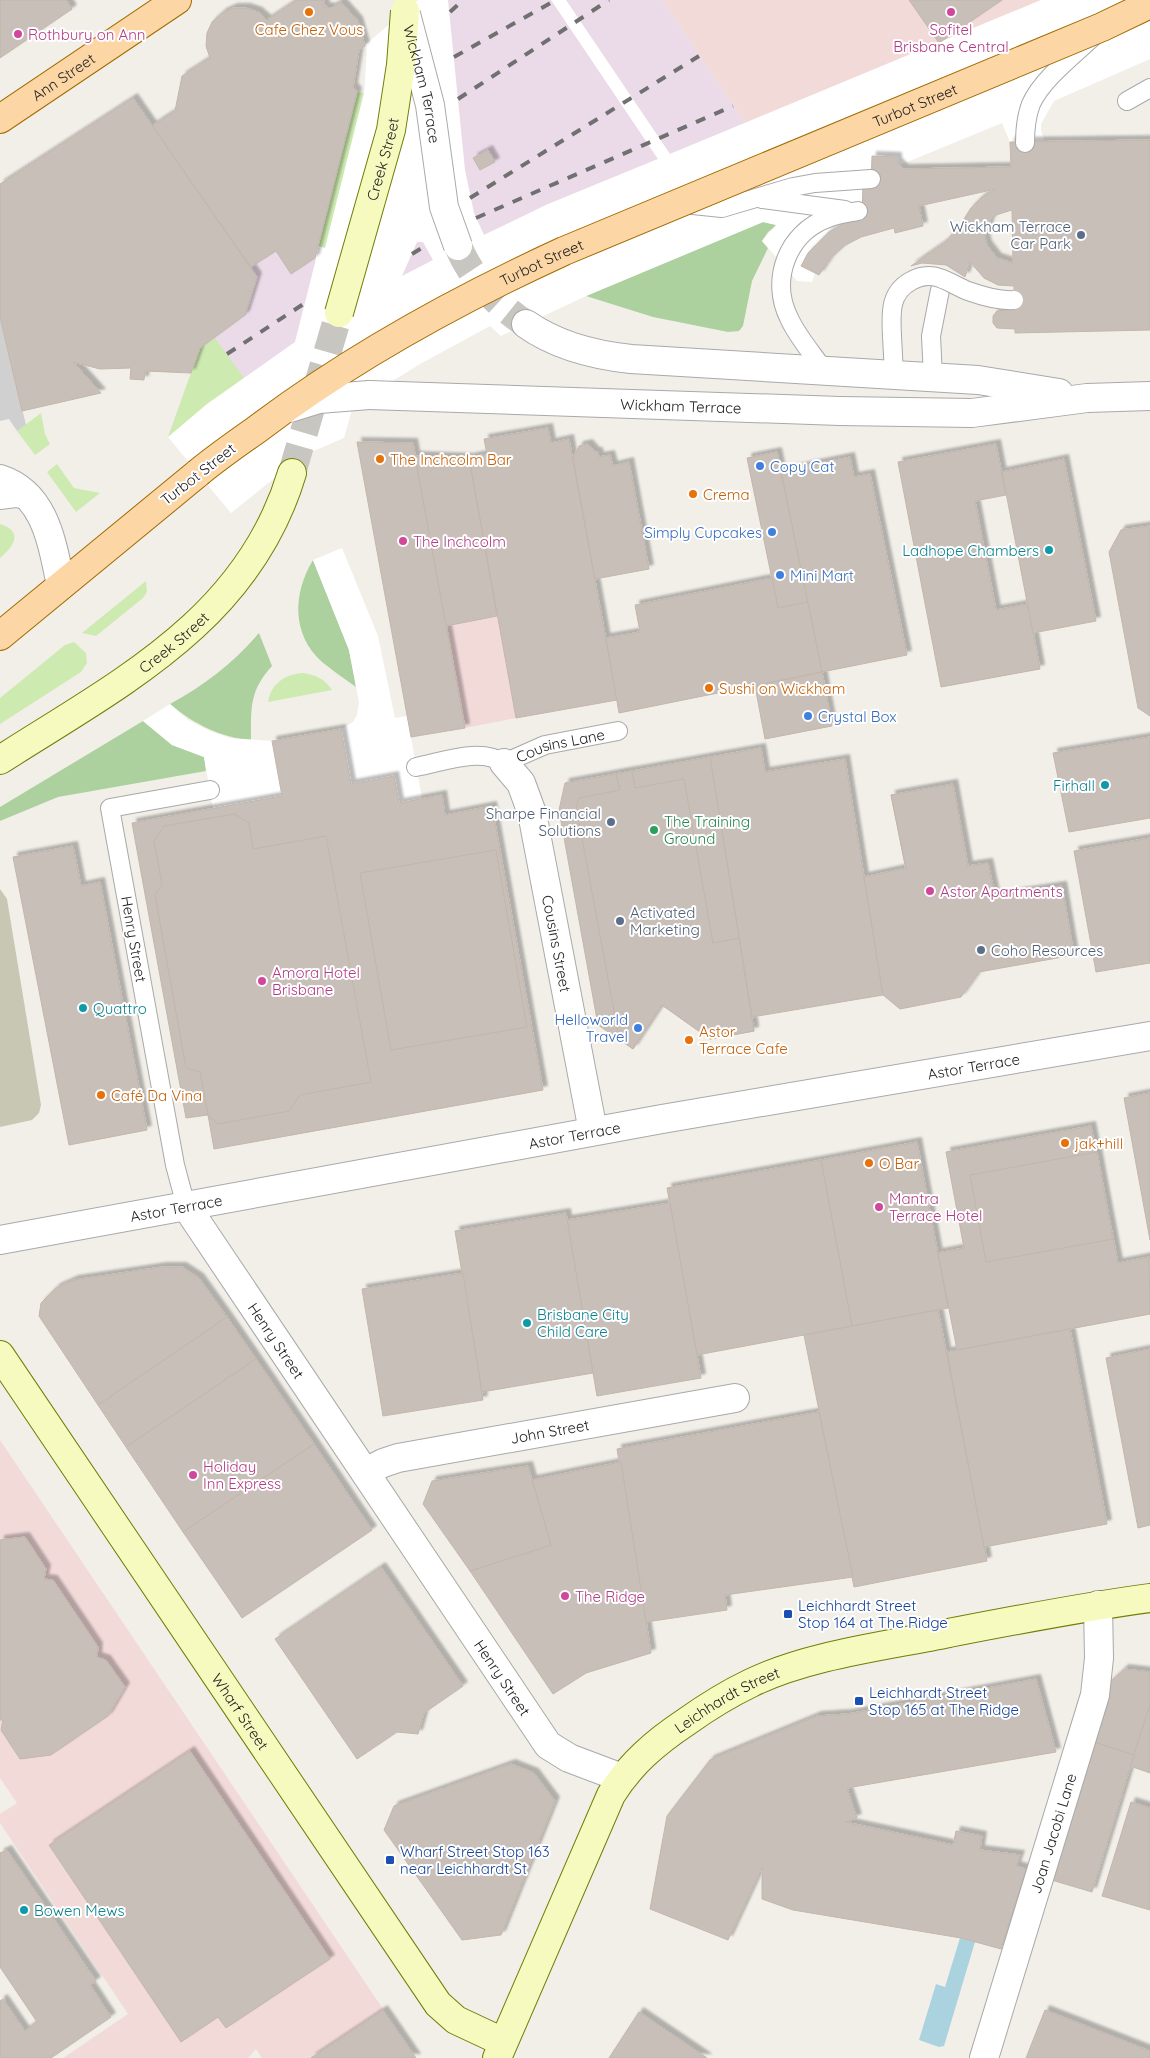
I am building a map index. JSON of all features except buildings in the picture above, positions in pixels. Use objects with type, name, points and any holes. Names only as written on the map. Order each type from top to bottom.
[{"type":"main road","name":"Ann Street","points":[[0,119],[176,0]]},
{"type":"main road","name":"Turbot Street","points":[[0,636],[198,474],[276,414],[402,333],[468,297],[564,251],[1102,28],[1150,4]]},
{"type":"main road","name":"Creek Street","points":[[339,313],[391,130],[401,65],[405,5]]},
{"type":"main road","name":"Creek Street","points":[[0,760],[136,673],[198,623],[226,593],[270,531],[292,473]]},
{"type":"main road","name":"Wharf Street","points":[[0,1355],[438,2004],[456,2020],[500,2050]]},
{"type":"main road","name":"Leichhardt Street","points":[[500,2050],[604,1809],[622,1778],[641,1756],[674,1730],[715,1702],[752,1682],[796,1667],[846,1654],[1098,1605],[1150,1598]]},
{"type":"street","name":"Wickham Terrace","points":[[405,5],[430,105],[444,207],[458,246]]},
{"type":"street","name":"Wickham Terrace","points":[[526,324],[567,346],[599,356],[978,380],[1087,398]]},
{"type":"street","name":"Wickham Terrace","points":[[276,414],[319,399],[369,395],[840,411],[972,413],[1087,398],[1150,396]]},
{"type":"street","points":[[0,479],[18,487],[33,501],[47,529],[62,585]]},
{"type":"street","name":"Cousins Street","points":[[504,763],[521,783],[532,813],[592,1131]]},
{"type":"street","name":"Astor Terrace","points":[[0,1240],[592,1131],[1150,1036]]},
{"type":"street","name":"Henry Street","points":[[186,1206],[548,1745],[569,1758],[622,1778]]},
{"type":"street","name":"John Street","points":[[366,1472],[398,1458],[735,1398]]},
{"type":"street","name":"Joan Jacobi Lane","points":[[984,2058],[1095,1695],[1099,1663],[1098,1605]]},
{"type":"lane","points":[[1025,142],[1026,122],[1031,105],[1039,90],[1102,28]]},
{"type":"lane","points":[[1127,101],[1150,88]]},
{"type":"lane","points":[[680,203],[722,208],[815,182],[871,179]]},
{"type":"lane","points":[[757,198],[858,211],[828,218],[813,226],[800,236],[789,250],[783,265],[780,284],[782,302],[789,319],[823,369]]},
{"type":"lane","points":[[894,374],[892,302],[905,284],[916,278],[928,275],[938,277],[979,294],[1014,300]]},
{"type":"lane","points":[[933,377],[931,336],[940,290]]},
{"type":"lane","points":[[0,500],[21,498],[33,501]]},
{"type":"lane","name":"Cousins Lane","points":[[416,767],[480,756],[496,758],[504,763],[545,746],[618,732]]},
{"type":"lane","name":"Henry Street","points":[[186,1206],[174,1160],[110,808],[210,790]]},
{"type":"shaded area","points":[[418,0],[662,0],[745,123],[546,205],[484,235],[207,404],[168,437],[200,348],[245,315],[257,277],[251,267],[276,251],[291,274],[364,92],[367,43]]},
{"type":"shaded area","points":[[662,0],[1041,0],[745,123]]},
{"type":"shaded area","points":[[0,317],[26,425],[17,431],[9,419],[0,421]]},
{"type":"shaded area","points":[[415,456],[469,458],[516,718],[465,728]]},
{"type":"shaded area","points":[[0,889],[7,899],[41,1105],[39,1113],[32,1120],[0,1127]]},
{"type":"shaded area","points":[[0,1440],[416,2058],[262,2058],[256,2049],[248,2058],[63,2058],[128,2014],[0,1823],[0,1814],[17,1803],[0,1778]]},
{"type":"green space","points":[[357,92],[364,93],[325,248],[318,246]]},
{"type":"green space","points":[[763,222],[777,225],[768,232],[762,241],[768,248],[752,281],[743,326],[739,331],[728,332],[653,317],[586,296]]},
{"type":"green space","points":[[215,338],[244,378],[168,437],[200,348]]},
{"type":"green space","points":[[41,413],[45,434],[50,444],[35,455],[17,431]]},
{"type":"green space","points":[[57,464],[74,488],[100,493],[76,512],[47,472]]},
{"type":"green space","points":[[0,524],[12,531],[14,540],[9,549],[0,558]]},
{"type":"green space","points":[[313,560],[349,650],[356,687],[322,662],[312,651],[300,626],[298,613],[299,599],[306,573]]},
{"type":"green space","points":[[146,581],[147,592],[143,598],[96,636],[82,633]]},
{"type":"green space","points":[[259,633],[272,666],[264,675],[255,692],[252,710],[251,741],[218,733],[198,724],[170,704],[218,673]]},
{"type":"green space","points":[[74,642],[86,653],[87,663],[81,672],[0,724],[0,698],[65,645]]},
{"type":"green space","points":[[303,673],[320,678],[332,690],[268,702],[272,690],[280,681],[291,675]]},
{"type":"green space","points":[[143,721],[172,745],[204,757],[206,771],[58,797],[0,821],[0,807]]},
{"type":"water","points":[[960,1938],[975,1942],[944,2046],[939,2047],[919,2040],[936,1984],[945,1987]]},
{"type":"pier","points":[[418,0],[448,0],[465,170],[474,213],[484,235],[546,205],[658,159],[551,0],[566,0],[670,154],[1041,0],[1150,0],[1150,59],[1054,101],[1041,124],[1041,131],[1045,142],[1010,142],[1002,123],[900,165],[904,169],[1011,167],[1011,186],[919,206],[923,226],[895,233],[893,228],[861,237],[844,246],[815,273],[812,282],[797,281],[762,241],[776,225],[763,222],[586,296],[501,336],[490,326],[420,364],[357,403],[353,406],[344,438],[302,456],[231,513],[168,437],[207,404],[295,342],[318,246],[325,248],[364,93],[367,43]],"holes":[[[417,242],[423,242],[433,260],[402,276]]]},
{"type":"pier","points":[[342,548],[378,636],[395,718],[407,716],[422,798],[399,803],[394,776],[213,809],[204,757],[172,745],[143,721],[170,704],[188,720],[210,731],[230,738],[272,741],[341,729],[353,722],[357,715],[359,702],[349,650],[313,560]]},
{"type":"tunnel","points":[[458,246],[463,258],[486,290],[515,317],[526,324]]},
{"type":"tunnel","points":[[292,473],[339,313]]},
{"type":"railway","points":[[450,12],[463,0]]},
{"type":"railway","points":[[454,57],[556,0]]},
{"type":"railway","points":[[458,99],[609,0]]},
{"type":"railway","points":[[470,198],[699,56]]},
{"type":"railway","points":[[476,218],[733,106]]},
{"type":"railway","points":[[412,254],[425,246]]},
{"type":"railway","points":[[227,354],[305,303]]},
{"type":"place","name":"Cafe Chez Vous","points":[[309,12]]},
{"type":"place","name":"Sofitel Brisbane Central","points":[[951,12]]},
{"type":"place","name":"Rothbury on Ann","points":[[18,34]]},
{"type":"place","name":"Wickham Terrace Car Park","points":[[1081,235]]},
{"type":"place","name":"The Inchcolm Bar","points":[[380,459]]},
{"type":"place","name":"Copy Cat","points":[[760,466]]},
{"type":"place","name":"Crema","points":[[693,494]]},
{"type":"place","name":"Simply Cupcakes","points":[[772,532]]},
{"type":"place","name":"The Inchcolm","points":[[403,541]]},
{"type":"place","name":"Ladhope Chambers","points":[[1049,550]]},
{"type":"place","name":"Mini Mart","points":[[780,575]]},
{"type":"place","name":"Sushi on Wickham","points":[[709,688]]},
{"type":"place","name":"Crystal Box","points":[[808,716]]},
{"type":"place","name":"Firhall","points":[[1105,785]]},
{"type":"place","name":"Sharpe Financial Solutions","points":[[611,822]]},
{"type":"place","name":"The Training Ground","points":[[654,830]]},
{"type":"place","name":"Astor Apartments","points":[[930,891]]},
{"type":"place","name":"Activated Marketing","points":[[620,921]]},
{"type":"place","name":"Coho Resources","points":[[981,950]]},
{"type":"place","name":"Amora Hotel Brisbane","points":[[262,981]]},
{"type":"place","name":"Quattro","points":[[83,1008]]},
{"type":"place","name":"Helloworld Travel","points":[[638,1028]]},
{"type":"place","name":"Astor Terrace Cafe","points":[[689,1040]]},
{"type":"place","name":"Café Da Vina","points":[[101,1095]]},
{"type":"place","name":"jak+hill","points":[[1065,1143]]},
{"type":"place","name":"O Bar","points":[[869,1163]]},
{"type":"place","name":"Mantra Terrace Hotel","points":[[879,1207]]},
{"type":"place","name":"Brisbane City Child Care","points":[[527,1323]]},
{"type":"place","name":"Holiday Inn Express","points":[[193,1475]]},
{"type":"place","name":"The Ridge","points":[[565,1596]]},
{"type":"place","name":"Leichhardt Street Stop 164 at The Ridge","points":[[788,1614]]},
{"type":"place","name":"Leichhardt Street Stop 165 at The Ridge","points":[[859,1701]]},
{"type":"place","name":"Wharf Street Stop 163 near Leichhardt St","points":[[390,1860]]},
{"type":"place","name":"Bowen Mews","points":[[24,1910]]}]
